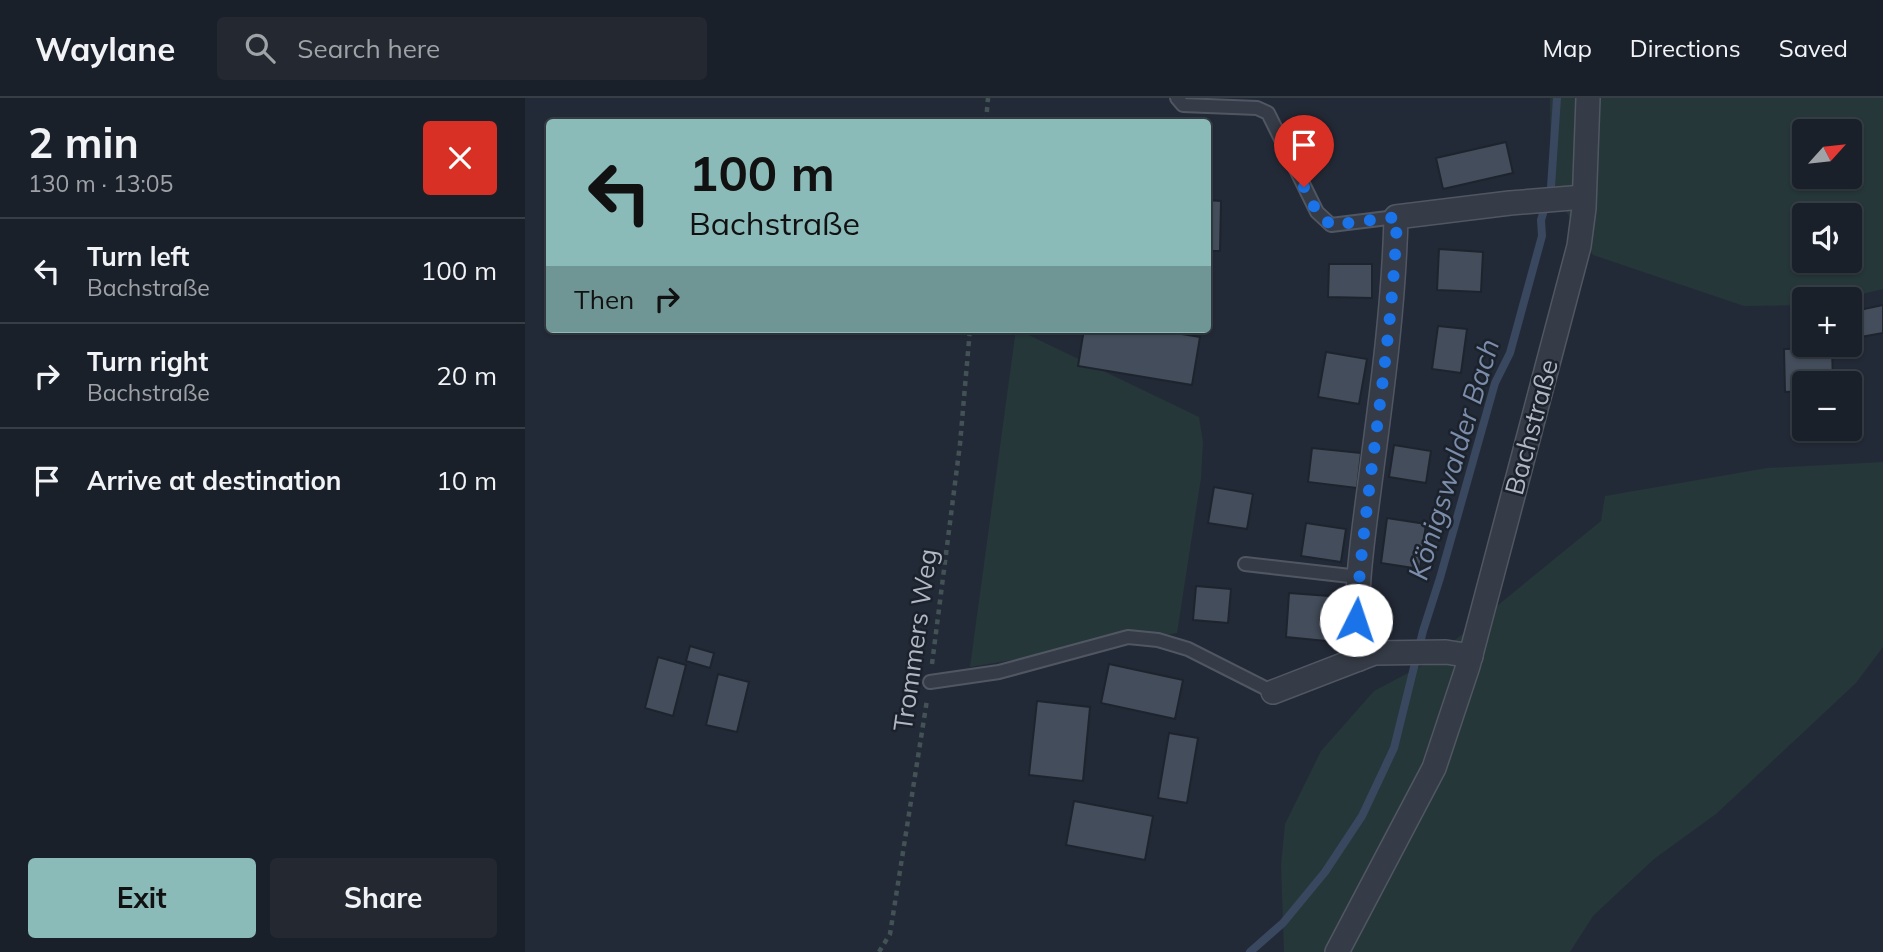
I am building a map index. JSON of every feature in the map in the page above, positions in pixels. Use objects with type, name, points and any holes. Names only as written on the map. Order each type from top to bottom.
[{"type":"street","name":"Bachstraße","points":[[1337,952],[1434,768],[1471,656],[1579,246],[1575,198],[1588,98]]},
{"type":"street","points":[[1359,659],[1356,620],[1359,577],[1395,272],[1397,217],[1575,198]]},
{"type":"street","points":[[1273,692],[1374,653],[1446,652],[1471,656]]},
{"type":"lane","points":[[1177,98],[1182,105],[1257,108],[1268,113],[1317,212],[1331,225],[1397,217]]},
{"type":"lane","points":[[1245,564],[1359,577]]},
{"type":"lane","points":[[930,682],[999,672],[1128,637],[1158,640],[1188,649],[1273,692]]},
{"type":"path","points":[[986,119],[988,98]]},
{"type":"path","name":"Trommers Weg","points":[[879,952],[890,934],[930,682],[960,444],[970,333]]},
{"type":"shaded area","points":[[1550,98],[1883,98],[1883,289],[1862,294],[1862,287],[1792,287],[1792,305],[1744,306],[1593,255],[1551,187]]},
{"type":"shaded area","points":[[1015,333],[1024,333],[1199,417],[1203,442],[1201,478],[1177,633],[970,667]]},
{"type":"shaded area","points":[[1883,462],[1883,647],[1856,683],[1716,814],[1654,859],[1593,916],[1570,952],[1284,952],[1281,865],[1285,824],[1321,751],[1374,691],[1427,663],[1601,521],[1605,496],[1767,468]]},
{"type":"building","points":[[1506,142],[1513,173],[1443,189],[1436,158]]},
{"type":"building","points":[[1211,200],[1221,201],[1220,251],[1211,251]]},
{"type":"building","points":[[1439,249],[1483,252],[1481,292],[1437,290]]},
{"type":"building","points":[[1329,264],[1372,264],[1372,298],[1328,297]]},
{"type":"building","points":[[1883,305],[1883,333],[1862,337],[1862,309]]},
{"type":"building","points":[[1438,326],[1467,329],[1461,373],[1432,369]]},
{"type":"building","points":[[1083,333],[1176,333],[1200,337],[1192,385],[1078,366]]},
{"type":"building","points":[[1784,349],[1792,349],[1792,357],[1832,357],[1833,371],[1792,371],[1792,392],[1785,392]]},
{"type":"building","points":[[1326,352],[1367,359],[1359,404],[1318,397]]},
{"type":"building","points":[[1394,445],[1431,451],[1426,483],[1389,477]]},
{"type":"building","points":[[1312,448],[1361,453],[1357,488],[1308,482]]},
{"type":"building","points":[[1214,487],[1253,494],[1247,529],[1208,523]]},
{"type":"building","points":[[1387,518],[1426,524],[1420,569],[1381,563]]},
{"type":"building","points":[[1306,523],[1346,529],[1341,562],[1301,556]]},
{"type":"building","points":[[1196,586],[1231,589],[1228,623],[1193,620]]},
{"type":"building","points":[[1289,593],[1329,596],[1326,641],[1286,637]]},
{"type":"building","points":[[690,646],[714,653],[710,668],[686,661]]},
{"type":"building","points":[[658,657],[686,665],[673,716],[645,708]]},
{"type":"building","points":[[1109,664],[1183,680],[1175,719],[1101,703]]},
{"type":"building","points":[[718,674],[749,682],[737,732],[706,725]]},
{"type":"building","points":[[1037,701],[1090,707],[1083,781],[1029,775]]},
{"type":"building","points":[[1169,733],[1198,738],[1187,803],[1158,798]]},
{"type":"building","points":[[1074,801],[1153,816],[1145,860],[1066,845]]},
{"type":"waterway","name":"Königswalder Bach","points":[[1250,952],[1283,923],[1325,872],[1362,816],[1394,748],[1423,631],[1495,383],[1510,353],[1542,236],[1541,220],[1551,187],[1557,98]]},
{"type":"route","points":[[1304,187],[1317,212],[1331,225],[1397,217],[1395,272],[1360,557],[1356,620]]}]
